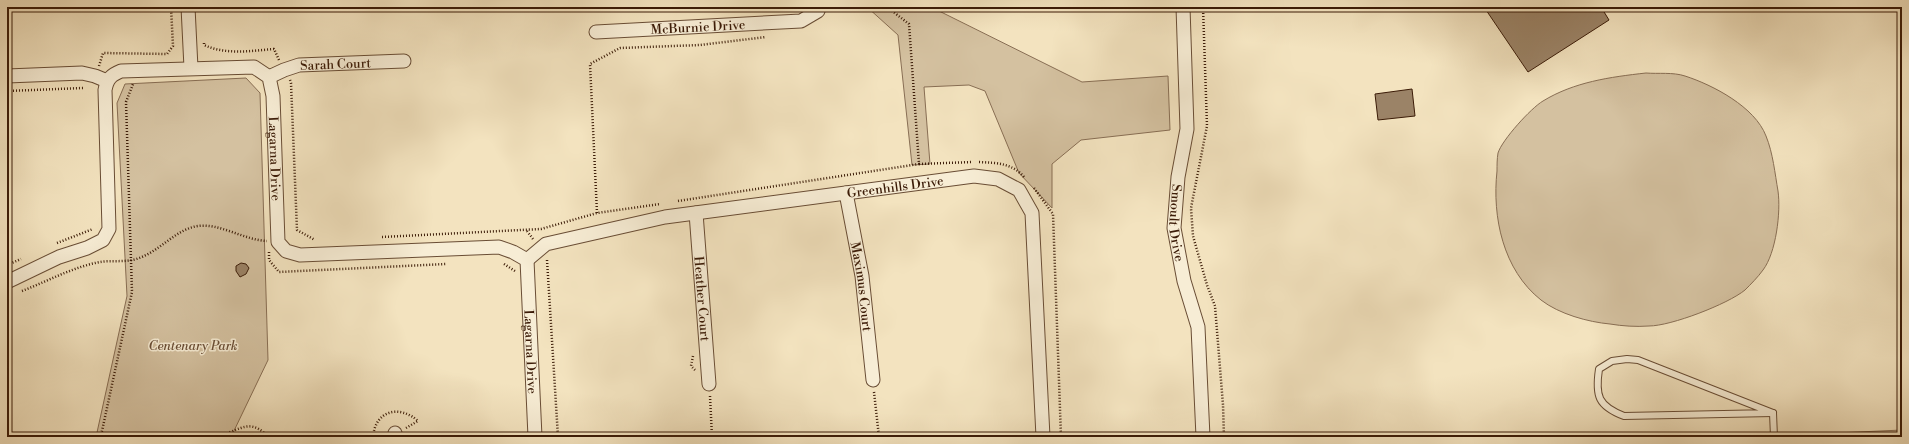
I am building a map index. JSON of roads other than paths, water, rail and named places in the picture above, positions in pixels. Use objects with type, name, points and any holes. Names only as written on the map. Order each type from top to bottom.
[{"type":"street","points":[[188,7],[191,68]]},
{"type":"street","name":"McBurnie Drive","points":[[596,32],[801,21],[818,11],[819,7]]},
{"type":"street","name":"Smoult Drive","points":[[1183,7],[1187,129],[1178,177],[1174,228],[1184,281],[1198,326],[1203,437]]},
{"type":"street","name":"Sarah Court","points":[[269,77],[299,65],[404,61]]},
{"type":"street","points":[[7,282],[59,257],[88,248],[103,240],[109,229],[104,90],[112,74],[122,71],[254,67],[269,77]]},
{"type":"street","points":[[7,76],[82,73],[95,76],[107,82]]},
{"type":"street","name":"Lagarna Drive","points":[[269,77],[272,96],[278,242],[286,251],[300,255],[499,247],[528,260],[535,437]]},
{"type":"street","name":"Greenhills Drive","points":[[528,260],[546,244],[665,217],[974,176],[998,179],[1019,190],[1032,213],[1043,437]]},
{"type":"street","name":"Maximus Court","points":[[846,193],[862,276],[873,380]]},
{"type":"street","name":"Heather Court","points":[[696,213],[709,384]]},
{"type":"lane","points":[[1612,360],[1638,360],[1773,413],[1624,416],[1610,410],[1599,399],[1597,386],[1599,369],[1612,360]]},
{"type":"lane","points":[[1773,413],[1774,437]]},
{"type":"park label","name":"Centenary Park","points":[[193,345]]}]
